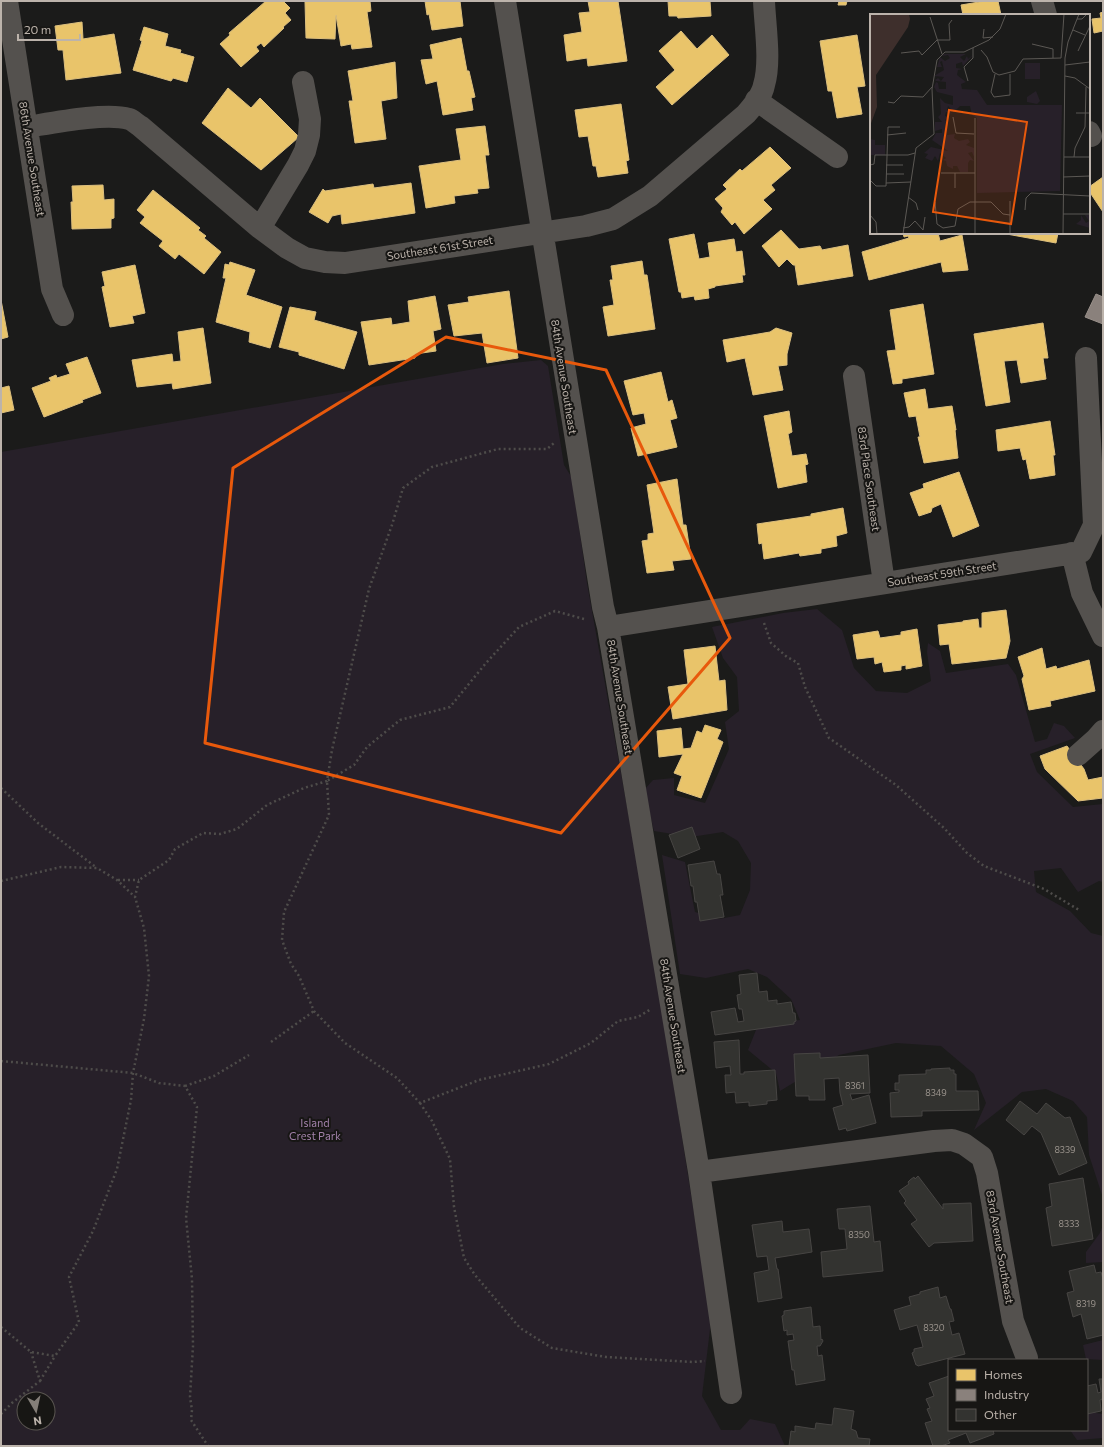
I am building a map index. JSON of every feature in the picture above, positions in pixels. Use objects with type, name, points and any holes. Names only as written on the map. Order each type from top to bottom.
[{"type":"street","name":"86th Avenue Southeast","points":[[8,1],[26,127],[52,289],[63,315]]},
{"type":"street","name":"84th Avenue Southeast","points":[[505,1],[573,428],[608,627],[699,1172],[731,1393]]},
{"type":"street","name":"Southeast 61st Street","points":[[26,127],[92,118],[112,117],[129,119],[140,126],[260,228],[287,248],[305,258],[325,262],[345,263],[586,226],[613,219],[650,196],[746,114],[764,87],[767,69],[764,1]]},
{"type":"street","points":[[1042,1],[1046,14]]},
{"type":"street","points":[[260,228],[305,151],[309,135],[310,119],[303,82]]},
{"type":"street","points":[[756,100],[837,157]]},
{"type":"street","points":[[1086,358],[1094,525],[1077,552],[1082,593],[1103,636]]},
{"type":"street","name":"83rd Place Southeast","points":[[854,376],[884,583]]},
{"type":"street","name":"Southeast 59th Street","points":[[608,627],[1077,552]]},
{"type":"street","points":[[1078,755],[1103,731]]},
{"type":"street","name":"83rd Avenue Southeast","points":[[699,1172],[934,1141],[952,1140],[964,1144],[982,1157],[987,1173],[1013,1321],[1027,1358]]},
{"type":"path","points":[[573,428],[546,449],[498,449],[432,467],[403,488],[392,525],[369,589],[327,781],[329,815],[284,912],[282,940],[291,964],[299,976],[314,1011],[345,1043],[397,1078],[420,1103],[432,1121],[450,1160],[454,1207],[464,1258],[483,1284],[520,1328],[552,1348],[606,1357],[693,1362],[726,1359]]},
{"type":"path","points":[[117,880],[139,880],[169,860],[175,849],[203,833],[220,834],[238,829],[267,805],[304,788],[327,781],[354,765],[367,747],[400,720],[450,707],[486,663],[519,627],[556,611],[583,619]]},
{"type":"path","points":[[764,622],[771,643],[786,657],[798,663],[805,688],[829,738],[896,785],[944,828],[967,853],[984,866],[1044,889],[1079,910]]},
{"type":"path","points":[[1,788],[38,823],[97,868],[117,880],[135,897]]},
{"type":"path","points":[[1,881],[61,867],[97,868]]},
{"type":"path","points":[[1,1414],[13,1402],[40,1382],[55,1356],[79,1322],[68,1277],[92,1231],[118,1168],[131,1100],[133,1073],[144,1019],[148,976],[144,928],[135,897],[139,880]]},
{"type":"path","points":[[420,1103],[479,1080],[549,1064],[591,1043],[618,1021],[638,1017],[670,998]]},
{"type":"path","points":[[271,1042],[314,1011]]},
{"type":"path","points":[[1,1061],[133,1073],[159,1083],[185,1086],[214,1076],[249,1055]]},
{"type":"path","points":[[185,1086],[197,1107],[186,1218],[192,1279],[193,1346],[190,1398],[192,1410],[191,1420],[208,1446]]},
{"type":"path","points":[[1,1327],[31,1352],[55,1356]]},
{"type":"path","points":[[31,1352],[40,1382]]},
{"type":"highlighted area","points":[[446,337],[606,370],[730,638],[561,833],[205,743],[233,468]]},
{"type":"green space","name":"Island Crest Park","points":[[541,360],[548,366],[564,465],[572,478],[587,583],[651,941],[711,1321],[702,1396],[721,1430],[740,1430],[750,1419],[775,1424],[785,1446],[1,1446],[1,452],[503,364]]},
{"type":"green space","points":[[817,609],[842,630],[854,668],[876,691],[907,693],[931,681],[927,652],[928,643],[940,651],[946,673],[1008,664],[1016,675],[1035,742],[1047,739],[1054,723],[1064,726],[1075,738],[1030,754],[1037,772],[1073,807],[1103,804],[1103,882],[1099,881],[1078,892],[1061,868],[1034,871],[1036,892],[1070,911],[1091,933],[1103,936],[1103,1198],[1089,1155],[1087,1117],[1073,1101],[1046,1089],[1022,1092],[974,1130],[986,1103],[974,1074],[941,1046],[896,1043],[839,1055],[780,1091],[776,1073],[748,1050],[756,1030],[772,1023],[800,1020],[791,999],[767,977],[748,969],[706,978],[680,974],[662,855],[685,862],[695,912],[719,919],[740,915],[750,890],[751,863],[738,841],[723,832],[691,837],[654,831],[644,790],[653,780],[674,778],[674,795],[705,803],[729,749],[725,722],[739,711],[737,677],[723,658],[712,627],[783,613]]},
{"type":"green space","points":[[1103,1225],[1103,1262],[1086,1263],[1086,1252],[1100,1233]]},
{"type":"green space","points":[[1103,1340],[1103,1360],[1086,1359],[1083,1345]]},
{"type":"green space","points":[[1088,1409],[1096,1413],[1103,1414],[1103,1438],[1077,1440],[1071,1431],[1088,1431]]},
{"type":"building: Homes","points":[[266,1],[283,1],[290,8],[285,13],[291,20],[264,47],[261,43],[256,47],[259,51],[241,67],[220,44],[230,35],[229,33]]},
{"type":"building: Homes","points":[[370,1],[371,11],[367,12],[372,47],[352,49],[351,44],[341,46],[336,15],[335,39],[306,38],[305,2]]},
{"type":"building: Homes","points":[[425,1],[460,1],[463,26],[432,30],[429,14],[427,15]]},
{"type":"building: Homes","points":[[588,1],[618,1],[627,61],[588,66],[587,58],[567,61],[564,35],[582,32],[579,13],[590,12]]},
{"type":"building: Homes","points":[[668,1],[710,1],[711,16],[678,18],[677,16],[669,16]]},
{"type":"building: Homes","points":[[839,1],[847,1],[846,5],[838,5]]},
{"type":"building: Homes","points":[[985,1],[998,1],[1001,14],[963,14],[961,5]]},
{"type":"building: Homes","points":[[1103,12],[1103,31],[1094,33],[1092,19],[1101,18],[1100,13]]},
{"type":"building: Homes","points":[[82,22],[83,39],[114,34],[121,73],[66,80],[63,50],[58,50],[55,26]]},
{"type":"building: Homes","points":[[144,27],[168,34],[165,46],[181,50],[180,53],[194,57],[187,82],[173,78],[171,81],[133,70],[142,41],[140,40]]},
{"type":"building: Homes","points":[[681,31],[697,49],[712,35],[729,55],[672,105],[656,87],[675,70],[659,51]]},
{"type":"building: Homes","points":[[857,35],[865,86],[857,87],[862,114],[837,118],[832,91],[828,91],[820,41]]},
{"type":"building: Homes","points":[[461,38],[467,71],[469,71],[475,97],[471,98],[473,110],[443,115],[437,81],[426,84],[421,60],[433,59],[430,45]]},
{"type":"building: Homes","points":[[395,62],[397,98],[381,101],[386,139],[355,143],[349,101],[353,101],[348,71]]},
{"type":"building: Homes","points":[[228,88],[251,108],[260,98],[299,137],[261,170],[202,123]]},
{"type":"building: Homes","points":[[621,104],[629,160],[626,161],[628,173],[598,177],[596,166],[593,166],[588,136],[579,137],[575,110]]},
{"type":"building: Homes","points":[[485,126],[489,155],[485,155],[489,188],[477,189],[478,193],[454,196],[455,203],[426,208],[419,166],[461,160],[456,129]]},
{"type":"building: Homes","points":[[770,147],[791,168],[771,185],[775,190],[763,200],[772,209],[744,234],[735,222],[732,225],[721,212],[723,208],[715,199],[727,189],[723,185],[740,169],[742,171]]},
{"type":"building: Homes","points":[[1103,177],[1103,212],[1090,192],[1090,186]]},
{"type":"building: Homes","points":[[411,183],[415,213],[342,224],[341,214],[332,216],[328,223],[309,212],[323,189],[325,191],[373,184],[374,188]]},
{"type":"building: Homes","points":[[103,185],[104,200],[114,199],[114,218],[111,219],[111,228],[72,229],[72,186]]},
{"type":"building: Homes","points":[[153,190],[200,228],[198,230],[206,236],[204,238],[221,252],[204,274],[179,254],[175,259],[159,246],[163,241],[140,223],[145,217],[137,210]]},
{"type":"building: Homes","points":[[781,230],[799,249],[820,246],[822,250],[848,245],[853,276],[798,285],[795,265],[787,259],[779,267],[762,246]]},
{"type":"building: Homes","points":[[694,234],[699,259],[710,257],[708,243],[734,239],[736,252],[742,251],[745,275],[742,275],[743,282],[715,286],[708,289],[709,298],[695,300],[694,296],[682,298],[681,292],[679,292],[669,239]]},
{"type":"building: Homes","points":[[903,234],[938,234],[940,241],[962,235],[968,270],[943,272],[941,262],[869,280],[862,252],[909,238],[908,236],[904,237]]},
{"type":"building: Homes","points":[[1006,234],[1058,234],[1056,243]]},
{"type":"building: Homes","points":[[642,261],[644,275],[647,275],[655,329],[608,336],[603,307],[614,305],[610,280],[613,280],[611,266]]},
{"type":"building: Homes","points":[[230,262],[255,270],[246,295],[282,307],[270,348],[249,342],[250,332],[216,322],[226,278],[223,278],[225,264],[229,265]]},
{"type":"building: Homes","points":[[135,265],[145,313],[132,316],[134,323],[110,327],[102,287],[105,286],[102,272]]},
{"type":"building: Homes","points":[[509,291],[518,358],[487,363],[482,333],[454,336],[448,305],[469,302],[468,297]]},
{"type":"building: Homes","points":[[435,296],[441,329],[433,331],[436,351],[415,354],[415,358],[369,365],[361,322],[391,318],[392,325],[410,322],[408,301]]},
{"type":"building: Homes","points":[[1,300],[8,337],[1,339]]},
{"type":"building: Homes","points":[[923,304],[934,374],[902,379],[902,383],[893,384],[887,351],[896,350],[890,310]]},
{"type":"building: Homes","points":[[290,307],[316,312],[314,320],[357,332],[344,369],[299,355],[299,352],[279,347]]},
{"type":"building: Homes","points":[[1043,323],[1048,358],[1043,358],[1046,379],[1021,383],[1017,360],[1004,361],[1010,402],[986,406],[974,334]]},
{"type":"building: Homes","points":[[203,328],[211,383],[173,389],[172,383],[137,387],[132,360],[172,354],[173,362],[181,361],[178,332]]},
{"type":"building: Homes","points":[[776,328],[792,333],[787,354],[787,365],[778,366],[783,390],[753,395],[745,358],[727,362],[723,340],[770,332]]},
{"type":"building: Homes","points":[[87,357],[101,393],[82,400],[83,402],[44,417],[32,388],[51,381],[49,378],[56,375],[57,378],[70,374],[66,364]]},
{"type":"building: Homes","points":[[661,372],[668,402],[672,400],[677,418],[670,420],[677,447],[638,456],[631,428],[646,424],[644,413],[633,415],[624,381]]},
{"type":"building: Homes","points":[[9,386],[14,410],[1,413],[1,388]]},
{"type":"building: Homes","points":[[925,389],[928,409],[952,406],[956,430],[958,458],[924,463],[918,437],[920,437],[916,416],[909,417],[904,393]]},
{"type":"building: Homes","points":[[789,411],[792,432],[788,434],[792,456],[806,454],[808,464],[805,465],[807,482],[778,488],[764,416]]},
{"type":"building: Homes","points":[[1050,421],[1055,455],[1053,455],[1055,475],[1030,479],[1026,459],[1023,460],[1020,448],[998,451],[996,430]]},
{"type":"building: Homes","points":[[959,472],[979,526],[953,537],[941,504],[932,508],[931,512],[919,516],[910,493],[924,488],[923,484]]},
{"type":"building: Homes","points":[[677,479],[683,525],[686,525],[691,559],[672,561],[674,570],[647,573],[642,541],[648,540],[648,534],[654,533],[647,485]]},
{"type":"building: Homes","points":[[843,508],[847,533],[836,536],[837,546],[821,549],[821,553],[800,556],[799,553],[764,559],[762,543],[759,544],[757,524],[811,516],[811,514]]},
{"type":"building: Homes","points":[[1006,610],[1010,641],[1006,658],[952,664],[949,644],[940,645],[938,625],[978,619],[979,628],[982,628],[982,613]]},
{"type":"building: Homes","points":[[917,629],[922,666],[906,669],[906,665],[901,666],[901,670],[884,672],[882,662],[875,664],[874,657],[857,659],[853,635],[878,631],[880,638],[901,635],[901,632]]},
{"type":"building: Homes","points":[[715,646],[719,681],[725,680],[727,710],[673,719],[668,687],[688,684],[684,650]]},
{"type":"building: Homes","points":[[1042,648],[1046,669],[1056,666],[1057,669],[1089,660],[1095,691],[1050,701],[1051,706],[1029,710],[1022,679],[1024,676],[1018,657]]},
{"type":"building: Homes","points":[[705,725],[721,730],[717,739],[723,742],[701,798],[677,790],[682,776],[674,773],[683,754],[659,757],[657,731],[681,728],[683,749],[691,748],[697,731],[702,733]]},
{"type":"building: Homes","points":[[1067,746],[1084,769],[1088,780],[1103,777],[1103,798],[1078,801],[1045,769],[1040,756]]},
{"type":"building: Industry","points":[[1096,294],[1103,297],[1103,324],[1085,317]]},
{"type":"building: Other","points":[[692,827],[700,849],[678,858],[669,835]]},
{"type":"building: Other","points":[[714,861],[717,874],[720,874],[723,895],[720,895],[724,917],[700,921],[693,886],[691,886],[688,865]]},
{"type":"building: Other","points":[[757,973],[759,992],[767,991],[768,1001],[777,1000],[777,1004],[791,1002],[793,1013],[795,1013],[796,1021],[794,1024],[715,1035],[711,1012],[735,1008],[738,1022],[744,1021],[742,1009],[739,1009],[737,995],[741,994],[739,975]]},
{"type":"building: Other","points":[[739,1040],[740,1074],[744,1074],[744,1072],[775,1070],[777,1100],[767,1101],[767,1104],[749,1106],[749,1102],[736,1103],[735,1092],[726,1093],[725,1075],[731,1075],[730,1066],[716,1068],[714,1042]]},
{"type":"building: Other","points":[[820,1053],[820,1058],[868,1055],[870,1093],[850,1094],[852,1100],[869,1095],[876,1123],[847,1131],[846,1128],[839,1130],[833,1108],[843,1105],[840,1093],[839,1078],[824,1079],[825,1100],[809,1100],[809,1096],[796,1096],[794,1054]]},
{"type":"building: Other","points":[[950,1068],[950,1070],[954,1070],[954,1074],[956,1074],[956,1091],[978,1091],[979,1110],[922,1111],[922,1116],[891,1117],[890,1093],[899,1092],[899,1090],[895,1090],[895,1083],[899,1083],[899,1075],[926,1074],[926,1070]]},
{"type":"building: Other","points":[[1020,1101],[1037,1114],[1046,1103],[1065,1118],[1070,1117],[1087,1163],[1059,1175],[1041,1133],[1032,1126],[1024,1135],[1006,1120]]},
{"type":"building: Other","points":[[918,1176],[943,1209],[943,1204],[971,1203],[973,1241],[934,1243],[929,1247],[911,1224],[917,1220],[904,1203],[906,1201],[899,1191],[909,1184],[908,1182],[910,1180],[914,1177],[915,1179]]},
{"type":"building: Other","points":[[1083,1178],[1093,1239],[1052,1246],[1046,1208],[1052,1206],[1049,1184]]},
{"type":"building: Other","points":[[870,1206],[874,1242],[880,1241],[883,1271],[823,1277],[821,1252],[847,1249],[845,1229],[839,1229],[837,1209]]},
{"type":"building: Other","points":[[782,1221],[783,1232],[809,1229],[812,1252],[775,1258],[782,1298],[758,1302],[754,1273],[769,1270],[767,1256],[757,1257],[752,1225]]},
{"type":"building: Other","points":[[1094,1265],[1096,1273],[1101,1272],[1103,1279],[1103,1335],[1087,1339],[1081,1314],[1073,1317],[1067,1293],[1074,1291],[1069,1271]]},
{"type":"building: Other","points":[[938,1287],[940,1298],[946,1296],[951,1309],[954,1321],[949,1322],[952,1335],[959,1333],[965,1354],[918,1366],[916,1365],[912,1353],[914,1352],[914,1349],[923,1347],[917,1325],[900,1330],[894,1310],[911,1305],[909,1297]]},
{"type":"building: Other","points":[[811,1307],[813,1327],[820,1326],[821,1340],[822,1339],[823,1341],[820,1346],[817,1346],[818,1356],[822,1355],[825,1380],[796,1385],[794,1370],[792,1370],[788,1341],[794,1340],[793,1334],[787,1335],[787,1330],[784,1331],[782,1316],[784,1315],[784,1311]]},
{"type":"building: Other","points":[[948,1376],[948,1431],[993,1431],[994,1434],[970,1443],[966,1433],[948,1440],[950,1443],[941,1446],[933,1446],[925,1423],[932,1421],[927,1409],[930,1408],[926,1399],[934,1396],[929,1383]]},
{"type":"building: Other","points":[[1099,1379],[1103,1379],[1103,1406],[1102,1399],[1100,1400],[1101,1411],[1088,1414],[1088,1386],[1096,1384],[1098,1393],[1101,1392]]},
{"type":"building: Other","points":[[834,1408],[854,1411],[851,1429],[856,1431],[858,1438],[870,1439],[869,1446],[789,1446],[791,1431],[795,1432],[795,1426],[815,1429],[816,1423],[832,1425]]}]
